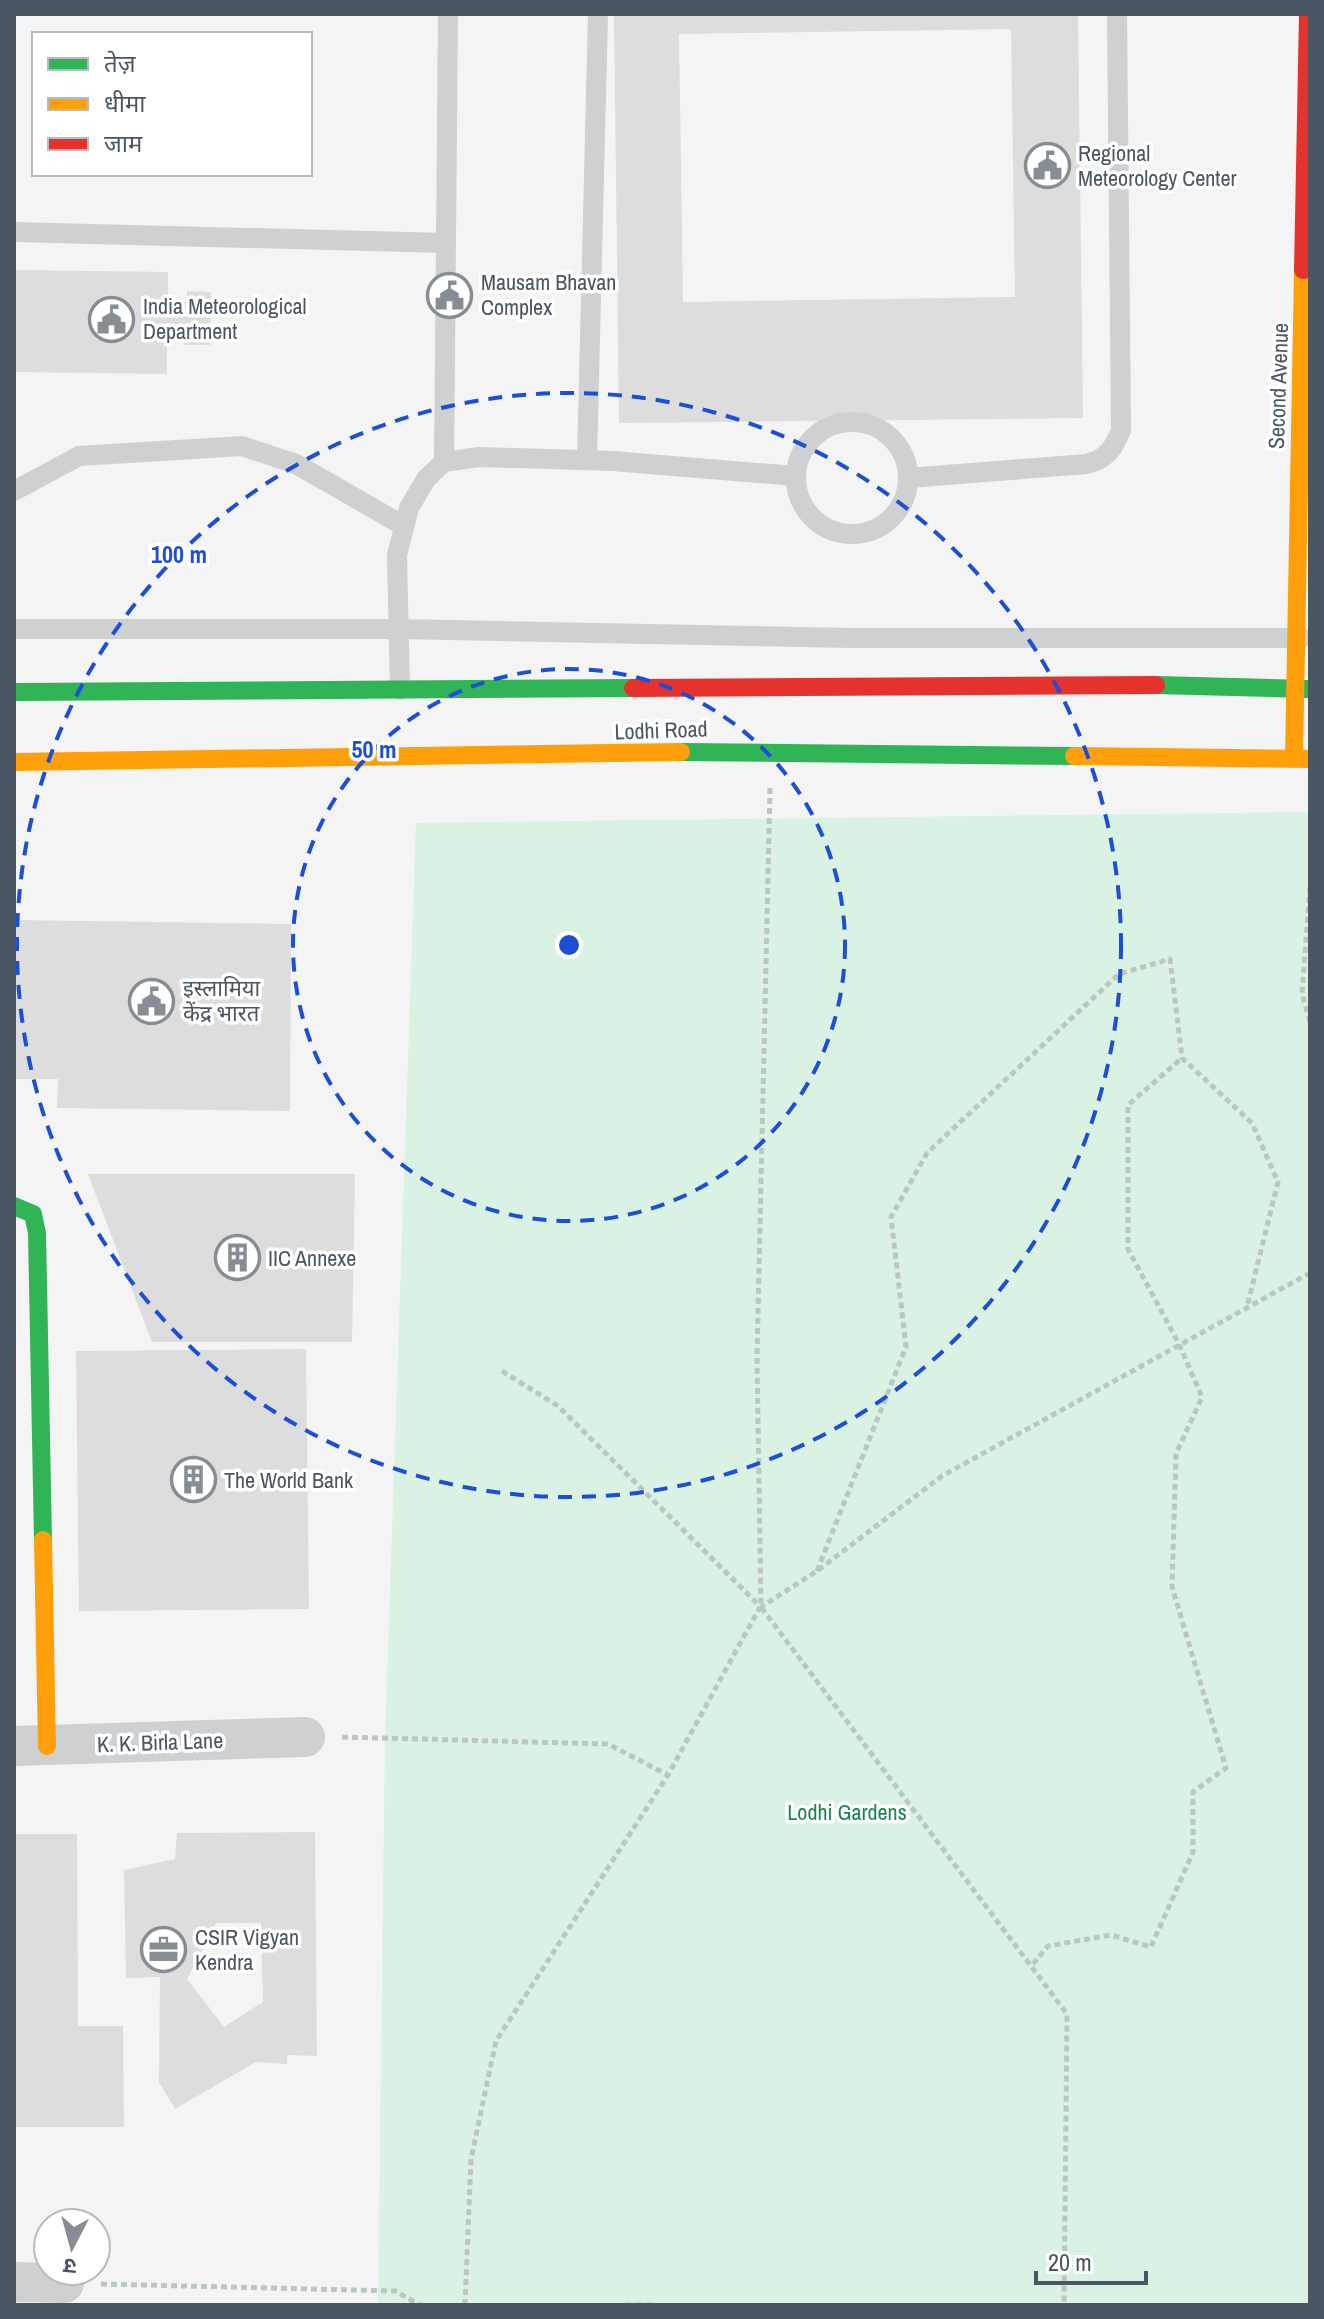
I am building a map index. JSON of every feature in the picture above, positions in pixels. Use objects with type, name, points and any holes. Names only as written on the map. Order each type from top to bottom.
[{"type":"main road","name":"Second Avenue","points":[[1302,759],[1310,90],[1308,14]]},
{"type":"main road","name":"Lodhi Road","points":[[14,692],[1228,685],[1302,689]]},
{"type":"main road","name":"Lodhi Road","points":[[14,762],[771,751],[1302,759]]},
{"type":"main road","points":[[14,1206],[33,1214],[37,1233],[28,1379],[30,1746]]},
{"type":"street","name":"K. K. Birla Lane","points":[[30,1746],[305,1737]]},
{"type":"lane","points":[[444,462],[448,14]]},
{"type":"lane","points":[[587,460],[598,14]]},
{"type":"lane","points":[[908,478],[1087,464],[1104,459],[1114,447],[1121,430],[1117,14]]},
{"type":"lane","points":[[14,232],[446,243]]},
{"type":"lane","points":[[843,422],[863,422],[881,429],[895,442],[905,459],[908,478],[897,511],[869,531],[851,533],[826,527],[806,511],[798,495],[795,476],[799,457],[809,440],[825,428],[843,422]]},
{"type":"lane","points":[[14,491],[79,456],[242,446],[296,464],[404,526]]},
{"type":"lane","points":[[400,690],[397,555],[409,508],[426,479],[444,462],[479,457],[587,460],[795,476]]},
{"type":"lane","points":[[14,629],[400,629],[852,638],[1302,638]]},
{"type":"path","points":[[761,1607],[757,1357],[771,751]]},
{"type":"path","points":[[1310,887],[1302,994],[1310,1022]]},
{"type":"path","points":[[817,1571],[906,1347],[891,1217],[927,1153],[1119,974],[1170,959],[1182,1058],[1252,1123],[1278,1182],[1247,1307]]},
{"type":"path","points":[[1033,1964],[1048,1946],[1111,1935],[1151,1947],[1193,1852],[1193,1792],[1226,1768],[1172,1587],[1176,1454],[1202,1397],[1179,1344],[1128,1249],[1128,1105],[1182,1058]]},
{"type":"path","points":[[465,2305],[471,2159],[496,2041],[668,1775],[761,1607],[817,1571],[942,1476],[1310,1273]]},
{"type":"path","points":[[502,1371],[558,1406],[761,1607],[1033,1964],[1067,2014],[1064,2305]]},
{"type":"path","points":[[305,1737],[608,1744],[668,1775]]},
{"type":"path","points":[[112,2284],[395,2291],[420,2305]]},
{"type":"path","points":[[625,2305],[653,2305]]},
{"type":"green space","name":"Lodhi Gardens","points":[[1310,812],[1310,2305],[378,2305],[385,1738],[416,823]]},
{"type":"building","name":"Regional Meteorology Center","points":[[614,14],[1078,14],[1083,418],[619,423]],"holes":[[[1011,29],[1015,297],[683,302],[679,34]]]},
{"type":"building","name":"India Meteorological Department","points":[[14,270],[168,272],[168,301],[187,302],[187,291],[211,292],[210,345],[184,345],[183,337],[167,337],[167,374],[14,372]]},
{"type":"building","name":"इस्लामिया केंद्र भारत","points":[[14,920],[291,924],[290,1111],[57,1108],[58,1079],[14,1079]]},
{"type":"building","name":"IIC Annexe","points":[[88,1174],[355,1174],[352,1342],[152,1342]]},
{"type":"building","name":"The World Bank","points":[[306,1349],[309,1609],[79,1611],[76,1351]]},
{"type":"building","name":"CSIR Vigyan Kendra","points":[[315,1832],[317,2056],[287,2055],[287,2064],[256,2062],[175,2109],[159,2082],[160,1977],[126,1978],[124,1870],[175,1859],[177,1833]],"holes":[[[216,1923],[261,1923],[263,2002],[224,2027],[187,1979]]]},
{"type":"building","points":[[14,1834],[77,1834],[78,2026],[123,2026],[124,2127],[14,2127]]},
{"type":"traffic: fast","points":[[1156,685],[1310,689]]},
{"type":"traffic: fast","points":[[14,692],[633,688]]},
{"type":"traffic: fast","points":[[681,752],[1074,756]]},
{"type":"traffic: fast","points":[[14,1206],[33,1214],[37,1233],[43,1540]]},
{"type":"traffic: slow","points":[[1294,758],[1303,270]]},
{"type":"traffic: slow","points":[[14,762],[681,752]]},
{"type":"traffic: slow","points":[[1074,756],[1310,759]]},
{"type":"traffic: slow","points":[[43,1540],[47,1746]]},
{"type":"traffic: jam","points":[[1303,270],[1308,14]]},
{"type":"traffic: jam","points":[[633,688],[1156,685]]},
{"type":"place","name":"Regional Meteorology Center","points":[[1047,166]]},
{"type":"place","name":"Mausam Bhavan Complex","points":[[450,295]]},
{"type":"place","name":"India Meteorological Department","points":[[112,319]]},
{"type":"place","name":"इस्लामिया केंद्र भारत","points":[[152,1001]]},
{"type":"place","name":"IIC Annexe","points":[[237,1258]]},
{"type":"place","name":"The World Bank","points":[[193,1480]]},
{"type":"place","name":"CSIR Vigyan Kendra","points":[[164,1950]]}]
